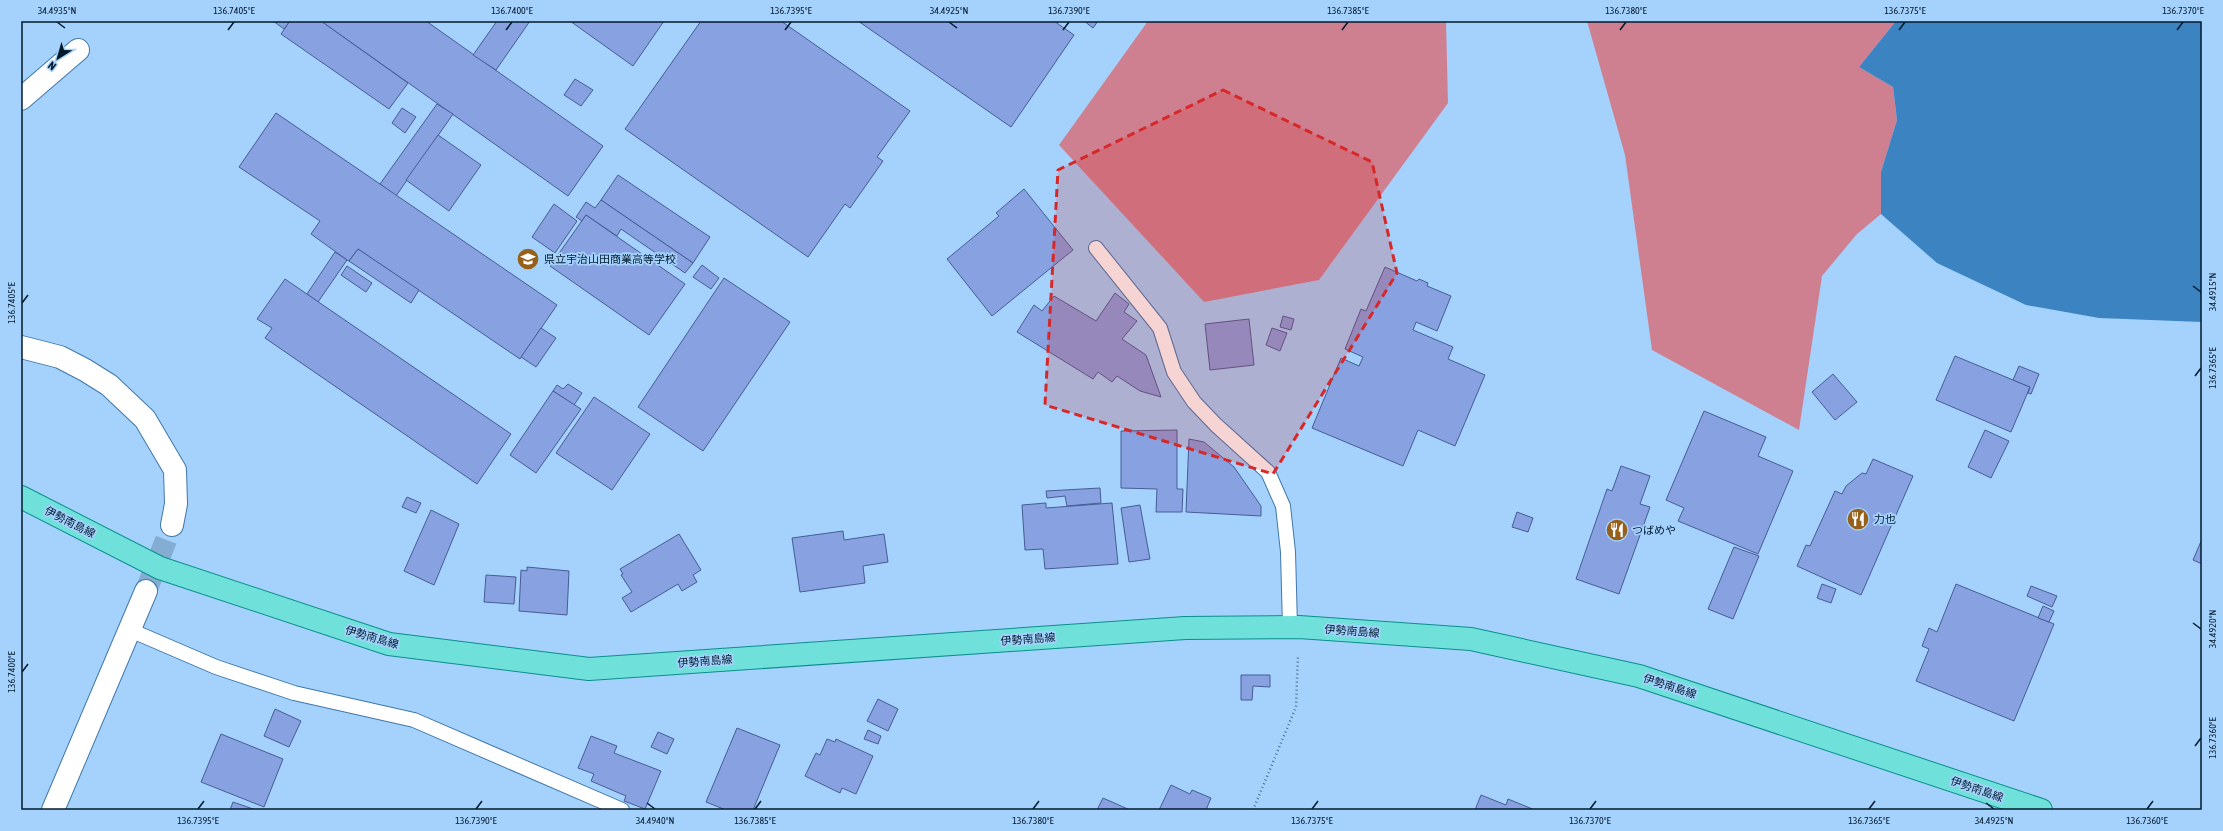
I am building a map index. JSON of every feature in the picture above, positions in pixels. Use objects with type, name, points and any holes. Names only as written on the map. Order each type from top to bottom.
[{"type":"main road","name":"伊勢南島線","points":[[21,498],[160,568],[389,644],[589,669],[1185,628],[1294,627],[1471,639],[1639,676],[2040,810]]},
{"type":"street","points":[[21,99],[78,50]]},
{"type":"street","points":[[21,347],[60,357],[85,370],[108,385],[145,418],[174,470],[176,504],[172,525]]},
{"type":"street","points":[[53,810],[146,591]]},
{"type":"lane","points":[[1096,248],[1160,328],[1174,372],[1194,402],[1216,425],[1268,472],[1283,506],[1294,627]]},
{"type":"lane","points":[[130,630],[216,667],[294,693],[414,720],[622,810]]},
{"type":"path","points":[[1253,810],[1296,707],[1294,627]]},
{"type":"highlighted area","points":[[1223,90],[1372,162],[1397,273],[1273,474],[1045,405],[1058,170]]},
{"type":"shaded area","points":[[1148,21],[1446,21],[1448,103],[1319,280],[1204,302],[1059,145]]},
{"type":"shaded area","points":[[1587,21],[1896,21],[1859,67],[1893,87],[1897,120],[1881,172],[1881,214],[1857,234],[1822,276],[1799,430],[1652,350],[1625,155]]},
{"type":"water","points":[[1896,21],[2202,21],[2202,322],[2099,318],[2026,305],[1937,263],[1881,214],[1881,172],[1897,120],[1893,87],[1859,67]]},
{"type":"building","points":[[273,21],[290,21],[284,29]]},
{"type":"building","points":[[290,21],[321,21],[408,83],[389,109],[281,34]]},
{"type":"building","points":[[321,21],[426,21],[603,146],[568,196]]},
{"type":"building","points":[[497,21],[530,21],[496,70],[473,55]]},
{"type":"building","points":[[570,21],[664,21],[633,66]]},
{"type":"building","points":[[701,21],[781,21],[910,111],[877,157],[883,161],[850,208],[845,204],[808,257],[625,129]]},
{"type":"building","points":[[858,21],[1054,21],[1074,35],[1011,127]]},
{"type":"building","points":[[1084,21],[1098,21],[1093,28]]},
{"type":"building","points":[[575,79],[593,90],[581,106],[564,95]]},
{"type":"building","points":[[437,104],[453,114],[396,196],[380,184]]},
{"type":"building","points":[[402,108],[416,117],[405,133],[392,123]]},
{"type":"building","points":[[276,113],[557,305],[520,359],[358,249],[349,261],[347,260],[311,234],[320,221],[239,167]]},
{"type":"building","points":[[438,135],[481,165],[449,211],[406,180]]},
{"type":"building","points":[[618,175],[710,237],[693,263],[601,200]]},
{"type":"building","points":[[1024,189],[1073,250],[992,316],[947,259],[999,216],[996,213]]},
{"type":"building","points":[[601,200],[693,263],[685,273],[621,229],[617,236],[586,215],[582,221],[576,217],[586,202],[595,208]]},
{"type":"building","points":[[554,204],[577,221],[555,253],[532,237]]},
{"type":"building","points":[[586,215],[685,284],[649,335],[550,266]]},
{"type":"building","points":[[358,249],[419,290],[411,303],[349,261]]},
{"type":"building","points":[[335,252],[347,260],[318,302],[307,294]]},
{"type":"building","points":[[702,265],[719,278],[711,289],[693,277]]},
{"type":"building","points":[[347,266],[372,283],[366,292],[341,275]]},
{"type":"building","points":[[1385,267],[1417,281],[1419,279],[1428,283],[1427,286],[1451,296],[1437,331],[1416,322],[1413,330],[1453,347],[1448,359],[1485,375],[1455,446],[1418,430],[1403,466],[1312,428],[1341,358],[1359,366],[1363,357],[1345,349],[1361,309],[1366,311]]},
{"type":"building","points":[[724,278],[790,322],[703,451],[638,407]]},
{"type":"building","points":[[285,279],[511,434],[477,484],[265,338],[272,328],[257,319]]},
{"type":"building","points":[[1115,293],[1129,304],[1124,312],[1137,321],[1122,339],[1146,355],[1161,397],[1140,391],[1117,376],[1112,382],[1098,372],[1093,379],[1017,332],[1034,305],[1042,311],[1054,296],[1096,321]]},
{"type":"building","points":[[1283,316],[1294,319],[1291,330],[1280,327]]},
{"type":"building","points":[[1249,319],[1254,365],[1210,370],[1205,324]]},
{"type":"building","points":[[541,328],[556,338],[536,367],[521,357]]},
{"type":"building","points":[[1272,328],[1287,333],[1280,351],[1266,345]]},
{"type":"building","points":[[1955,356],[2030,387],[2011,432],[1936,400]]},
{"type":"building","points":[[2019,366],[2039,374],[2031,394],[2028,393],[2030,387],[2013,380]]},
{"type":"building","points":[[1833,374],[1857,402],[1835,420],[1812,392]]},
{"type":"building","points":[[568,384],[582,393],[574,405],[553,391],[557,385],[563,389]]},
{"type":"building","points":[[553,391],[581,409],[536,473],[510,455]]},
{"type":"building","points":[[594,397],[650,434],[612,490],[556,453]]},
{"type":"building","points":[[1704,411],[1766,437],[1758,456],[1793,471],[1758,554],[1678,521],[1684,508],[1666,500]]},
{"type":"building","points":[[1177,430],[1177,489],[1183,489],[1182,512],[1156,512],[1157,489],[1121,488],[1121,431]]},
{"type":"building","points":[[1985,430],[2009,441],[1991,478],[1968,467]]},
{"type":"building","points":[[1189,439],[1204,442],[1234,467],[1261,506],[1261,516],[1186,512]]},
{"type":"building","name":"力也","points":[[1873,459],[1913,476],[1861,595],[1797,566],[1806,545],[1810,546],[1835,491],[1842,494],[1846,486],[1862,473],[1866,474]]},
{"type":"building","points":[[1621,466],[1650,476],[1640,504],[1650,507],[1619,594],[1576,579],[1607,489],[1612,491]]},
{"type":"building","points":[[1100,488],[1101,503],[1067,506],[1065,496],[1047,498],[1046,491]]},
{"type":"building","points":[[407,497],[421,503],[416,513],[402,507]]},
{"type":"building","points":[[1046,503],[1046,508],[1112,503],[1118,564],[1045,569],[1043,549],[1025,550],[1022,505]]},
{"type":"building","points":[[1140,505],[1150,559],[1129,562],[1121,508]]},
{"type":"building","points":[[431,510],[459,524],[434,585],[404,571]]},
{"type":"building","points":[[1517,512],[1533,518],[1528,532],[1512,527]]},
{"type":"building","points":[[843,531],[844,540],[884,534],[888,562],[863,566],[865,583],[800,592],[792,538]]},
{"type":"building","points":[[679,534],[701,570],[693,575],[697,582],[682,591],[678,584],[631,612],[622,598],[632,592],[621,575],[623,574],[620,569]]},
{"type":"building","points":[[2202,539],[2202,564],[2193,560]]},
{"type":"building","points":[[1734,547],[1759,556],[1733,619],[1708,609]]},
{"type":"building","points":[[527,567],[569,571],[567,615],[519,611],[521,570],[527,571]]},
{"type":"building","points":[[486,575],[516,577],[514,604],[484,602]]},
{"type":"building","points":[[1822,584],[1836,589],[1831,603],[1817,598]]},
{"type":"building","points":[[1956,584],[2054,624],[2014,721],[1916,681],[1929,649],[1922,646],[1929,628],[1937,632]]},
{"type":"building","points":[[2031,586],[2057,596],[2052,607],[2027,596]]},
{"type":"building","points":[[2043,606],[2054,611],[2049,622],[2038,618]]},
{"type":"building","points":[[1241,675],[1270,675],[1270,687],[1253,686],[1252,700],[1241,700]]},
{"type":"building","points":[[878,699],[898,709],[888,731],[867,721]]},
{"type":"building","points":[[275,709],[301,721],[289,747],[264,736]]},
{"type":"building","points":[[737,728],[780,745],[753,810],[726,810],[706,802]]},
{"type":"building","points":[[868,730],[881,736],[878,744],[864,739]]},
{"type":"building","points":[[658,732],[674,739],[667,754],[651,747]]},
{"type":"building","points":[[221,734],[283,759],[264,807],[201,782]]},
{"type":"building","points":[[591,736],[617,746],[614,753],[661,771],[645,809],[624,801],[626,796],[591,781],[594,774],[578,768]]},
{"type":"building","points":[[827,739],[835,742],[836,739],[873,756],[856,794],[842,788],[840,793],[805,776],[816,753],[820,755]]},
{"type":"building","points":[[1171,785],[1190,794],[1192,790],[1211,798],[1206,810],[1159,810]]},
{"type":"building","points":[[1481,795],[1506,805],[1508,799],[1535,810],[1475,810]]},
{"type":"building","points":[[1103,798],[1130,810],[1097,810]]},
{"type":"building","points":[[233,802],[256,810],[230,810]]},
{"type":"tunnel","points":[[146,591],[172,525]]},
{"type":"place","name":"県立宇治山田商業高等学校","points":[[528,259]]},
{"type":"place","name":"力也","points":[[1858,519]]},
{"type":"place","name":"つばめや","points":[[1617,530]]}]
